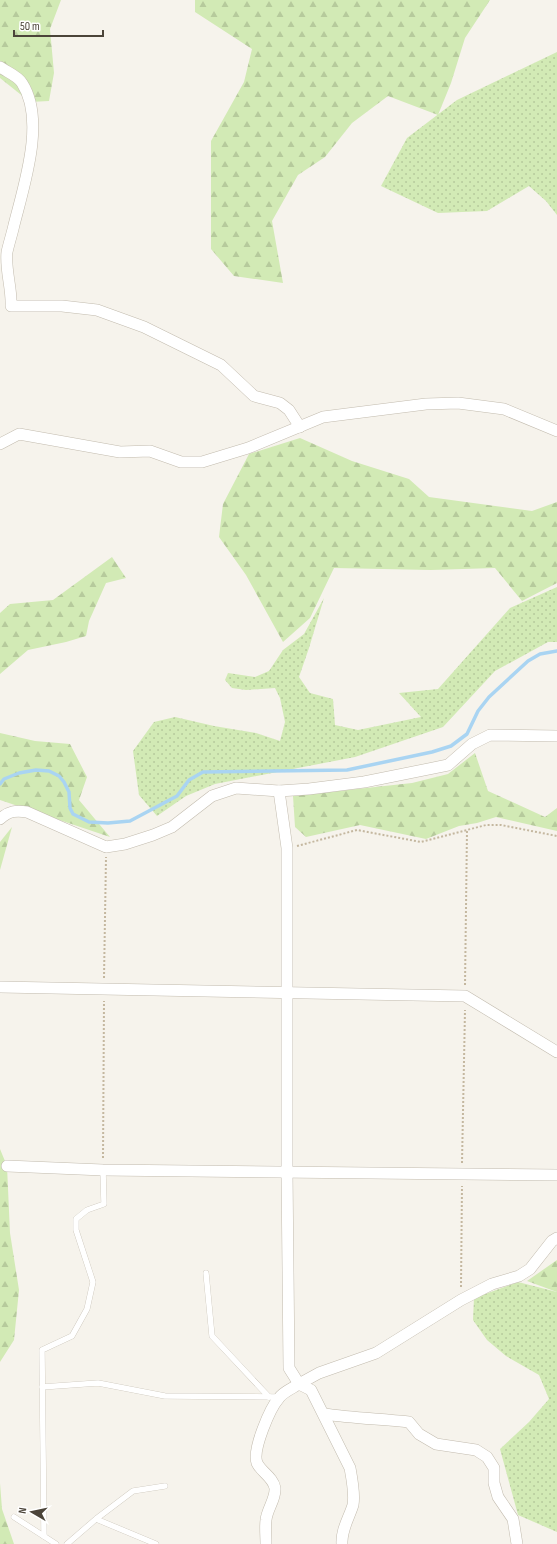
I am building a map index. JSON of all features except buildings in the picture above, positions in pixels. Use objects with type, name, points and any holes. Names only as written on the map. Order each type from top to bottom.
[{"type":"street","points":[[0,67],[22,81],[28,93],[32,112],[33,140],[24,187],[7,252],[7,271],[11,290],[11,306],[62,306],[97,310],[144,327],[221,365],[254,396],[280,403],[289,410],[300,427]]},
{"type":"street","points":[[0,444],[18,434],[120,452],[150,451],[181,462],[202,462],[248,448],[323,417],[426,404],[458,402],[504,409],[557,431]]},
{"type":"street","points":[[0,819],[12,811],[19,810],[27,812],[106,848],[126,844],[172,827],[212,796],[236,788],[279,791],[364,782],[448,765],[472,744],[490,735],[557,736]]},
{"type":"street","points":[[279,791],[287,848],[287,1172],[289,1368],[299,1384],[311,1390],[350,1468],[353,1504],[345,1524],[342,1544]]},
{"type":"street","points":[[0,987],[465,996],[557,1052]]},
{"type":"street","points":[[7,1166],[103,1170],[557,1175]]},
{"type":"street","points":[[266,1544],[266,1520],[268,1508],[274,1497],[275,1488],[256,1462],[258,1444],[274,1397],[318,1373],[376,1353],[461,1300],[492,1284],[518,1276],[530,1269],[552,1241],[557,1238]]},
{"type":"street","points":[[324,1414],[353,1418],[385,1419],[410,1422],[419,1434],[436,1444],[476,1450],[487,1457],[494,1468],[494,1483],[498,1497],[513,1519],[517,1544]]},
{"type":"lane","points":[[44,1536],[42,1350],[72,1336],[87,1309],[93,1282],[76,1230],[76,1218],[87,1210],[104,1204],[103,1170]]},
{"type":"lane","points":[[206,1273],[212,1336],[274,1397]]},
{"type":"lane","points":[[42,1387],[98,1383],[165,1396],[274,1397]]},
{"type":"lane","points":[[67,1544],[96,1519],[133,1491],[165,1486]]},
{"type":"lane","points":[[14,1517],[56,1544]]},
{"type":"lane","points":[[96,1519],[156,1544]]},
{"type":"path","points":[[287,848],[357,830],[421,842],[486,825],[501,825],[557,836]]},
{"type":"path","points":[[461,1300],[467,830]]},
{"type":"path","points":[[103,1170],[106,848]]},
{"type":"green space","points":[[0,0],[61,0],[50,29],[54,73],[49,101],[30,102],[0,78]]},
{"type":"green space","points":[[195,0],[490,0],[465,38],[451,83],[438,115],[388,96],[352,123],[325,157],[298,175],[272,221],[283,283],[234,276],[211,249],[211,141],[244,82],[252,49],[195,12]]},
{"type":"green space","points":[[557,52],[557,215],[546,201],[529,186],[487,211],[438,213],[381,186],[407,138],[457,100]]},
{"type":"green space","points":[[300,438],[352,461],[409,479],[429,497],[532,511],[557,502],[557,583],[522,601],[495,568],[431,570],[334,568],[310,618],[283,642],[246,575],[219,537],[223,504],[249,454]]},
{"type":"green space","points":[[112,557],[126,578],[106,583],[89,621],[86,636],[28,650],[0,674],[0,613],[10,604],[53,600]]},
{"type":"green space","points":[[557,587],[557,642],[548,642],[495,671],[443,727],[355,757],[215,784],[186,796],[157,816],[139,795],[133,751],[154,722],[175,717],[214,726],[256,733],[280,741],[285,722],[280,698],[275,688],[246,690],[232,688],[225,680],[228,673],[255,677],[269,671],[283,650],[304,634],[324,598],[299,677],[310,693],[333,699],[335,725],[358,730],[421,717],[399,693],[438,689],[510,608]]},
{"type":"green space","points":[[0,733],[35,741],[70,744],[87,777],[79,800],[110,837],[0,800]]},
{"type":"green space","points":[[475,753],[488,791],[545,817],[557,808],[557,831],[496,817],[477,823],[459,826],[426,839],[360,825],[306,837],[295,827],[293,796],[412,783],[448,774]]},
{"type":"green space","points":[[12,827],[0,870],[0,842]]},
{"type":"green space","points":[[0,1149],[7,1166],[10,1233],[19,1290],[14,1340],[0,1362]]},
{"type":"green space","points":[[557,1260],[557,1292],[527,1281]]},
{"type":"green space","points":[[518,1282],[557,1292],[557,1532],[518,1515],[500,1449],[529,1422],[549,1399],[539,1375],[506,1356],[487,1340],[473,1320],[474,1298]]},
{"type":"green space","points":[[0,1483],[2,1509],[14,1544],[0,1544]]},
{"type":"waterway","points":[[0,784],[4,779],[19,773],[36,770],[49,771],[59,776],[64,782],[69,792],[70,808],[73,814],[89,822],[108,823],[130,821],[177,796],[189,780],[203,772],[347,770],[432,752],[451,746],[467,734],[478,711],[489,697],[528,661],[540,654],[557,651]]}]
